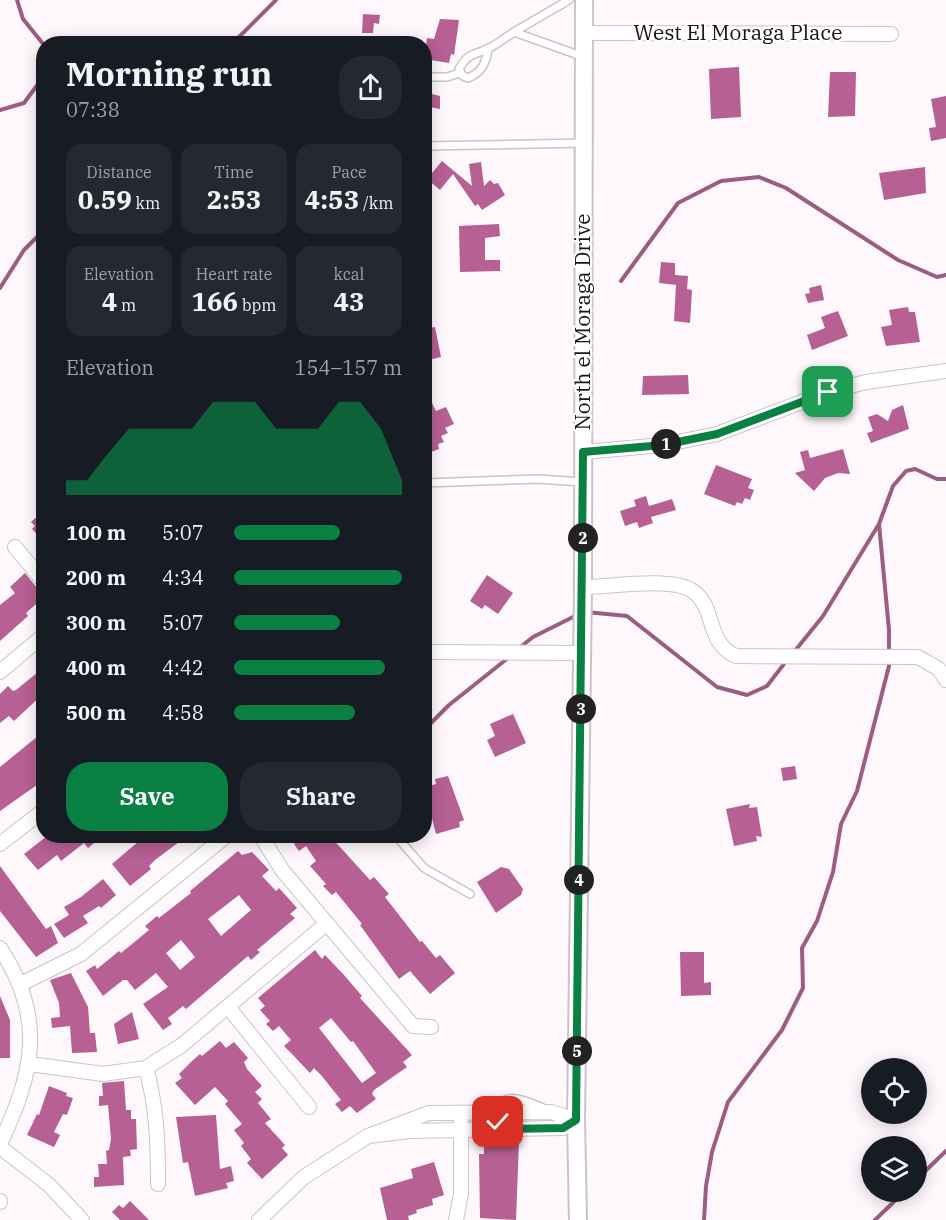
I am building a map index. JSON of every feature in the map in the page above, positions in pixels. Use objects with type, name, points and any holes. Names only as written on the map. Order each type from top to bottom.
[{"type":"street","name":"North el Moraga Drive","points":[[578,1220],[576,1120],[583,587],[585,0]]},
{"type":"street","name":"West El Moraga Place","points":[[585,33],[891,34]]},
{"type":"street","points":[[583,452],[663,445],[717,434],[828,392],[866,382],[946,371]]},
{"type":"street","points":[[15,547],[36,572]]},
{"type":"street","points":[[583,587],[662,584],[690,589],[700,597],[718,643],[725,651],[736,656],[918,657],[939,669],[946,680]]},
{"type":"street","points":[[0,672],[36,642]]},
{"type":"street","points":[[432,652],[582,653]]},
{"type":"street","points":[[0,844],[36,816]]},
{"type":"street","points":[[21,984],[81,954],[217,843]]},
{"type":"street","points":[[265,843],[282,870],[413,1026],[431,1027]]},
{"type":"street","points":[[30,1064],[103,1074],[146,1068],[182,1045],[326,924]]},
{"type":"street","points":[[0,948],[21,984],[29,1019],[30,1064],[20,1100],[0,1145],[49,1185],[82,1220]]},
{"type":"street","points":[[228,1007],[309,1107]]},
{"type":"street","points":[[146,1068],[155,1102],[159,1130],[158,1184]]},
{"type":"street","points":[[259,1220],[304,1177],[368,1136],[429,1113],[550,1112],[576,1120]]},
{"type":"street","points":[[456,1220],[461,1194],[460,1113]]},
{"type":"street","points":[[368,1136],[410,1131],[563,1128],[576,1120]]},
{"type":"lane","points":[[460,73],[465,59],[474,52],[488,49],[568,0]]},
{"type":"lane","points":[[513,32],[584,57]]},
{"type":"lane","points":[[432,77],[447,77],[460,73],[468,78],[481,70],[486,61],[488,49]]},
{"type":"lane","points":[[432,146],[584,143]]},
{"type":"lane","points":[[432,483],[538,479],[583,482]]},
{"type":"lane","points":[[402,843],[424,868],[470,894]]},
{"type":"lane","points":[[497,1113],[498,1122],[505,1129]]},
{"type":"building","points":[[363,14],[380,15],[379,24],[374,23],[373,33],[362,33]]},
{"type":"building","points":[[440,19],[459,20],[454,55],[451,54],[449,63],[432,60],[432,39],[434,39]]},
{"type":"building","points":[[739,67],[741,117],[711,119],[709,69]]},
{"type":"building","points":[[830,72],[856,72],[855,116],[828,117]]},
{"type":"building","points":[[432,94],[440,96],[440,109],[432,108]]},
{"type":"building","points":[[946,96],[946,138],[931,141],[929,128],[936,127],[931,99]]},
{"type":"building","points":[[442,161],[472,186],[469,164],[481,162],[484,186],[490,180],[494,184],[498,183],[505,195],[482,210],[478,204],[475,206],[453,174],[440,190],[432,183],[432,173]]},
{"type":"building","points":[[925,167],[926,193],[884,200],[879,173]]},
{"type":"building","points":[[499,224],[500,236],[485,238],[485,260],[500,260],[500,271],[460,272],[459,226]]},
{"type":"building","points":[[661,262],[675,263],[675,275],[688,276],[687,289],[692,290],[690,323],[674,321],[676,285],[659,283]]},
{"type":"building","points":[[821,285],[824,300],[808,303],[805,294],[810,293],[809,288]]},
{"type":"building","points":[[908,307],[909,312],[915,312],[920,342],[886,346],[881,327],[892,325],[889,310]]},
{"type":"building","points":[[838,311],[848,336],[812,350],[807,335],[825,328],[821,317]]},
{"type":"building","points":[[435,327],[441,357],[432,359],[432,328]]},
{"type":"building","points":[[688,375],[689,394],[642,395],[643,376]]},
{"type":"building","points":[[432,403],[436,411],[446,407],[454,424],[445,428],[448,433],[441,436],[444,442],[438,444],[439,449],[432,452]]},
{"type":"building","points":[[903,405],[909,429],[871,443],[867,433],[873,431],[868,417],[877,414],[888,421],[892,410]]},
{"type":"building","points":[[843,449],[850,474],[838,473],[825,478],[814,491],[795,473],[805,470],[800,452],[808,450],[810,458]]},
{"type":"building","points":[[716,465],[752,479],[748,488],[754,490],[750,500],[745,498],[742,504],[737,502],[735,506],[704,494]]},
{"type":"building","points":[[646,496],[649,506],[672,499],[676,510],[651,517],[653,523],[639,528],[637,522],[625,526],[620,511],[636,506],[634,500]]},
{"type":"building","points":[[36,517],[36,533],[32,529],[35,526],[31,522]]},
{"type":"building","points":[[25,573],[36,587],[36,604],[26,613],[28,616],[0,641],[0,605],[15,593],[10,587]]},
{"type":"building","points":[[487,575],[513,593],[498,614],[485,605],[482,609],[470,601]]},
{"type":"building","points":[[36,674],[36,700],[14,721],[9,716],[0,723],[0,694],[8,686],[13,691]]},
{"type":"building","points":[[513,714],[526,743],[495,757],[487,740],[495,736],[490,724]]},
{"type":"building","points":[[36,738],[36,786],[0,811],[0,767]]},
{"type":"building","points":[[795,766],[797,779],[783,781],[781,768]]},
{"type":"building","points":[[448,776],[464,820],[459,822],[460,827],[436,834],[432,818],[432,785],[436,784],[435,779]]},
{"type":"building","points":[[750,804],[749,808],[757,807],[762,837],[756,836],[757,841],[734,846],[726,809]]},
{"type":"building","points":[[38,843],[84,843],[61,861],[57,855],[38,870],[24,854]]},
{"type":"building","points":[[84,843],[94,843],[88,848]]},
{"type":"building","points":[[137,843],[178,843],[155,860],[149,866],[151,869],[130,886],[112,864]]},
{"type":"building","points":[[336,843],[370,880],[374,877],[389,894],[385,897],[420,942],[422,941],[436,958],[440,955],[455,973],[430,994],[410,971],[399,979],[360,925],[362,924],[336,892],[332,895],[323,886],[326,884],[310,866],[316,861],[306,846],[299,851],[294,844]]},
{"type":"building","points":[[238,851],[242,855],[252,852],[269,870],[262,876],[276,891],[279,888],[297,908],[290,914],[295,918],[257,950],[260,952],[251,960],[248,956],[186,1009],[183,1006],[168,1018],[172,1024],[163,1030],[143,1004],[168,987],[156,973],[135,990],[127,980],[123,980],[103,996],[86,971],[95,965],[97,969],[119,951],[121,953],[149,930],[145,926],[157,916],[159,918],[191,893],[190,891]],"holes":[[[239,895],[251,910],[221,936],[208,919]],[[181,940],[195,957],[180,970],[166,953]]]},
{"type":"building","points":[[0,866],[46,929],[51,926],[58,943],[36,957],[0,911]]},
{"type":"building","points":[[501,867],[509,869],[523,889],[521,895],[496,913],[477,882]]},
{"type":"building","points":[[103,879],[116,895],[101,908],[99,906],[83,916],[88,923],[64,938],[54,924],[69,915],[64,907]]},
{"type":"building","points":[[315,950],[322,959],[325,955],[344,975],[362,996],[360,998],[412,1055],[403,1062],[407,1067],[374,1090],[372,1094],[376,1099],[357,1113],[350,1106],[342,1112],[335,1104],[341,1100],[321,1075],[314,1068],[310,1073],[284,1046],[291,1040],[279,1026],[273,1031],[266,1024],[270,1021],[260,1010],[265,1006],[258,998]],"holes":[[[331,1018],[351,1042],[353,1041],[376,1073],[362,1083],[319,1028]]]},
{"type":"building","points":[[680,952],[704,952],[704,983],[711,982],[711,995],[681,996]]},
{"type":"building","points":[[71,973],[88,1007],[90,1033],[95,1033],[97,1052],[72,1053],[70,1026],[52,1028],[51,1018],[60,1017],[59,1003],[50,980]]},
{"type":"building","points":[[0,996],[10,1020],[10,1058],[0,1058]]},
{"type":"building","points":[[132,1012],[139,1039],[118,1044],[114,1024]]},
{"type":"building","points":[[220,1041],[226,1048],[234,1042],[248,1058],[244,1062],[247,1069],[262,1086],[255,1092],[262,1099],[258,1103],[271,1119],[265,1123],[285,1145],[282,1148],[288,1155],[262,1179],[247,1163],[251,1159],[241,1146],[244,1143],[234,1130],[242,1124],[225,1104],[228,1101],[215,1087],[195,1105],[175,1083],[182,1078],[179,1074],[192,1061]]},
{"type":"building","points":[[124,1081],[126,1110],[131,1110],[131,1119],[136,1119],[137,1149],[130,1150],[131,1156],[123,1157],[124,1185],[94,1187],[94,1177],[99,1177],[98,1164],[107,1164],[106,1151],[109,1150],[111,1139],[108,1105],[99,1106],[99,1096],[103,1096],[102,1083]]},
{"type":"building","points":[[49,1086],[73,1098],[67,1115],[63,1114],[54,1132],[60,1135],[54,1147],[27,1135],[37,1114],[39,1115]]},
{"type":"building","points":[[216,1115],[220,1169],[231,1166],[234,1181],[226,1183],[228,1188],[195,1196],[188,1162],[183,1163],[176,1117]]},
{"type":"building","points":[[519,1142],[516,1220],[480,1218],[479,1154],[484,1154],[484,1143]]},
{"type":"building","points":[[434,1162],[444,1195],[432,1199],[433,1205],[416,1210],[417,1213],[408,1216],[409,1220],[387,1220],[380,1188],[413,1178],[411,1169]]},
{"type":"building","points":[[130,1201],[149,1220],[120,1220],[112,1212],[119,1205],[123,1208]]},
{"type":"waterway","points":[[17,0],[23,19],[37,36]]},
{"type":"waterway","points":[[240,36],[276,0]]},
{"type":"waterway","points":[[0,110],[24,103],[36,87]]},
{"type":"waterway","points":[[621,281],[678,203],[721,181],[759,177],[786,188],[898,260],[937,277],[946,275]]},
{"type":"waterway","points":[[0,288],[24,250],[36,238]]},
{"type":"waterway","points":[[704,1220],[706,1186],[712,1152],[728,1102],[782,1030],[803,988],[802,948],[817,921],[833,872],[841,824],[857,791],[889,666],[889,630],[879,524],[893,486],[906,471],[915,469],[937,479],[946,479]]},
{"type":"waterway","points":[[794,652],[823,616],[879,524]]},
{"type":"waterway","points":[[586,612],[627,616],[717,687],[747,695],[767,686],[787,660]]},
{"type":"waterway","points":[[518,649],[533,637],[579,614]]},
{"type":"waterway","points":[[432,722],[449,705],[508,658]]},
{"type":"waterway","points":[[927,1169],[946,1151]]},
{"type":"waterway","points":[[875,1220],[894,1202]]},
{"type":"route","points":[[498,1122],[505,1129],[563,1128],[576,1120],[583,452],[663,445],[717,434],[828,392]]}]
